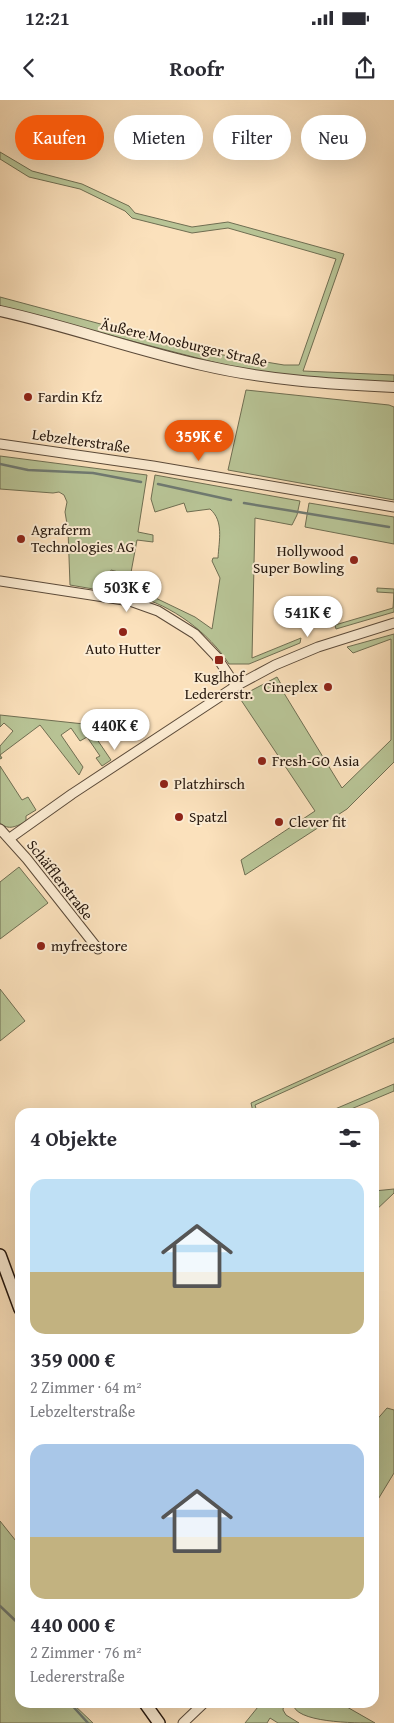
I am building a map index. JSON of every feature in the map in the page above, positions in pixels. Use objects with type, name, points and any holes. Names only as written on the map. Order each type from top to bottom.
[{"type":"main road","points":[[0,1256],[15,1296]]},
{"type":"main road","points":[[149,1708],[160,1723]]},
{"type":"street","name":"Äußere Moosburger Straße","points":[[0,311],[160,356],[247,375],[316,383],[394,387]]},
{"type":"street","name":"Lebzelterstraße","points":[[0,444],[153,466],[394,507]]},
{"type":"street","points":[[0,581],[130,601],[158,611],[195,634],[216,656],[236,686]]},
{"type":"street","points":[[10,838],[72,794],[236,686],[275,665],[318,647],[394,623]]},
{"type":"street","name":"Schäfflerstraße","points":[[0,829],[10,838],[98,950]]},
{"type":"street","points":[[183,1723],[199,1708]]},
{"type":"green space","points":[[0,152],[32,171],[82,184],[129,206],[135,213],[192,227],[228,222],[344,254],[303,371],[394,375],[394,383],[329,380],[240,369],[0,307],[0,297],[205,352],[284,365],[299,365],[336,259],[228,228],[192,233],[132,218],[125,211],[80,189],[29,177],[0,159]]},
{"type":"green space","points":[[246,390],[394,407],[394,500],[228,470]]},
{"type":"green space","points":[[0,456],[147,475],[138,532],[153,535],[153,542],[137,540],[127,594],[119,593],[118,589],[123,590],[124,585],[120,583],[122,573],[111,570],[105,591],[70,585],[68,530],[65,512],[67,502],[64,495],[59,492],[0,489]]},
{"type":"green space","points":[[155,475],[300,501],[297,515],[292,525],[255,518],[252,658],[301,638],[300,643],[249,664],[229,664],[200,631],[176,613],[149,600],[135,596],[139,590],[195,617],[212,629],[220,578],[212,561],[213,558],[218,558],[220,531],[217,519],[210,509],[187,512],[184,503],[155,512],[151,499]]},
{"type":"green space","points":[[309,503],[394,517],[394,544],[305,527]]},
{"type":"green space","points":[[377,588],[394,589],[394,593],[377,592]]},
{"type":"green space","points":[[394,593],[394,612],[336,629],[335,625],[393,608]]},
{"type":"green space","points":[[394,634],[394,762],[347,809],[245,875],[241,860],[315,811],[239,697],[277,677],[281,684],[279,685],[342,788],[391,740],[391,639],[353,653],[347,647]]},
{"type":"green space","points":[[0,715],[84,724],[87,727],[93,728],[92,732],[111,760],[102,766],[96,758],[100,756],[87,737],[80,741],[71,728],[61,735],[83,767],[79,775],[40,725],[0,755],[0,746],[13,731],[4,723],[0,727]]},
{"type":"green space","points":[[0,766],[22,800],[28,797],[36,810],[26,816],[26,822],[13,827],[6,827],[0,823]]},
{"type":"green space","points":[[19,867],[48,903],[0,939],[0,882]]},
{"type":"green space","points":[[0,989],[25,1021],[0,1041]]},
{"type":"green space","points":[[394,1038],[394,1042],[255,1105],[256,1108],[252,1108],[251,1103]]},
{"type":"green space","points":[[394,1084],[394,1091],[354,1108],[337,1108]]},
{"type":"green space","points":[[394,1189],[394,1193],[379,1207],[379,1190]]},
{"type":"green space","points":[[387,1408],[394,1410],[394,1473],[379,1498],[379,1417]]},
{"type":"green space","points":[[0,1521],[15,1540],[15,1708],[77,1708],[93,1723],[0,1723]]},
{"type":"green space","points":[[257,1708],[283,1708],[286,1715],[299,1723],[278,1723],[270,1718],[267,1723],[245,1723]]},
{"type":"green space","points":[[295,1708],[349,1708],[375,1723],[341,1722],[314,1718],[303,1715]]},
{"type":"waterway","points":[[0,464],[28,470],[93,473],[141,482]]},
{"type":"waterway","points":[[158,484],[231,500]]},
{"type":"waterway","points":[[244,503],[389,527]]},
{"type":"waterway","points":[[0,1606],[15,1620]]},
{"type":"waterway","points":[[74,1708],[88,1723]]},
{"type":"place","name":"Fardin Kfz","points":[[28,397]]},
{"type":"place","name":"Agraferm Technologies AG","points":[[21,539]]},
{"type":"place","name":"Hollywood Super Bowling","points":[[354,560]]},
{"type":"place","name":"Auto Hutter","points":[[123,632]]},
{"type":"place","name":"Kuglhof Ledererstr.","points":[[219,660]]},
{"type":"place","name":"Cineplex","points":[[328,687]]},
{"type":"place","name":"Fresh-GO Asia","points":[[262,761]]},
{"type":"place","name":"Platzhirsch","points":[[164,784]]},
{"type":"place","name":"Spatzl","points":[[179,817]]},
{"type":"place","name":"Clever fit","points":[[279,822]]},
{"type":"place","name":"myfreestore","points":[[41,946]]}]
